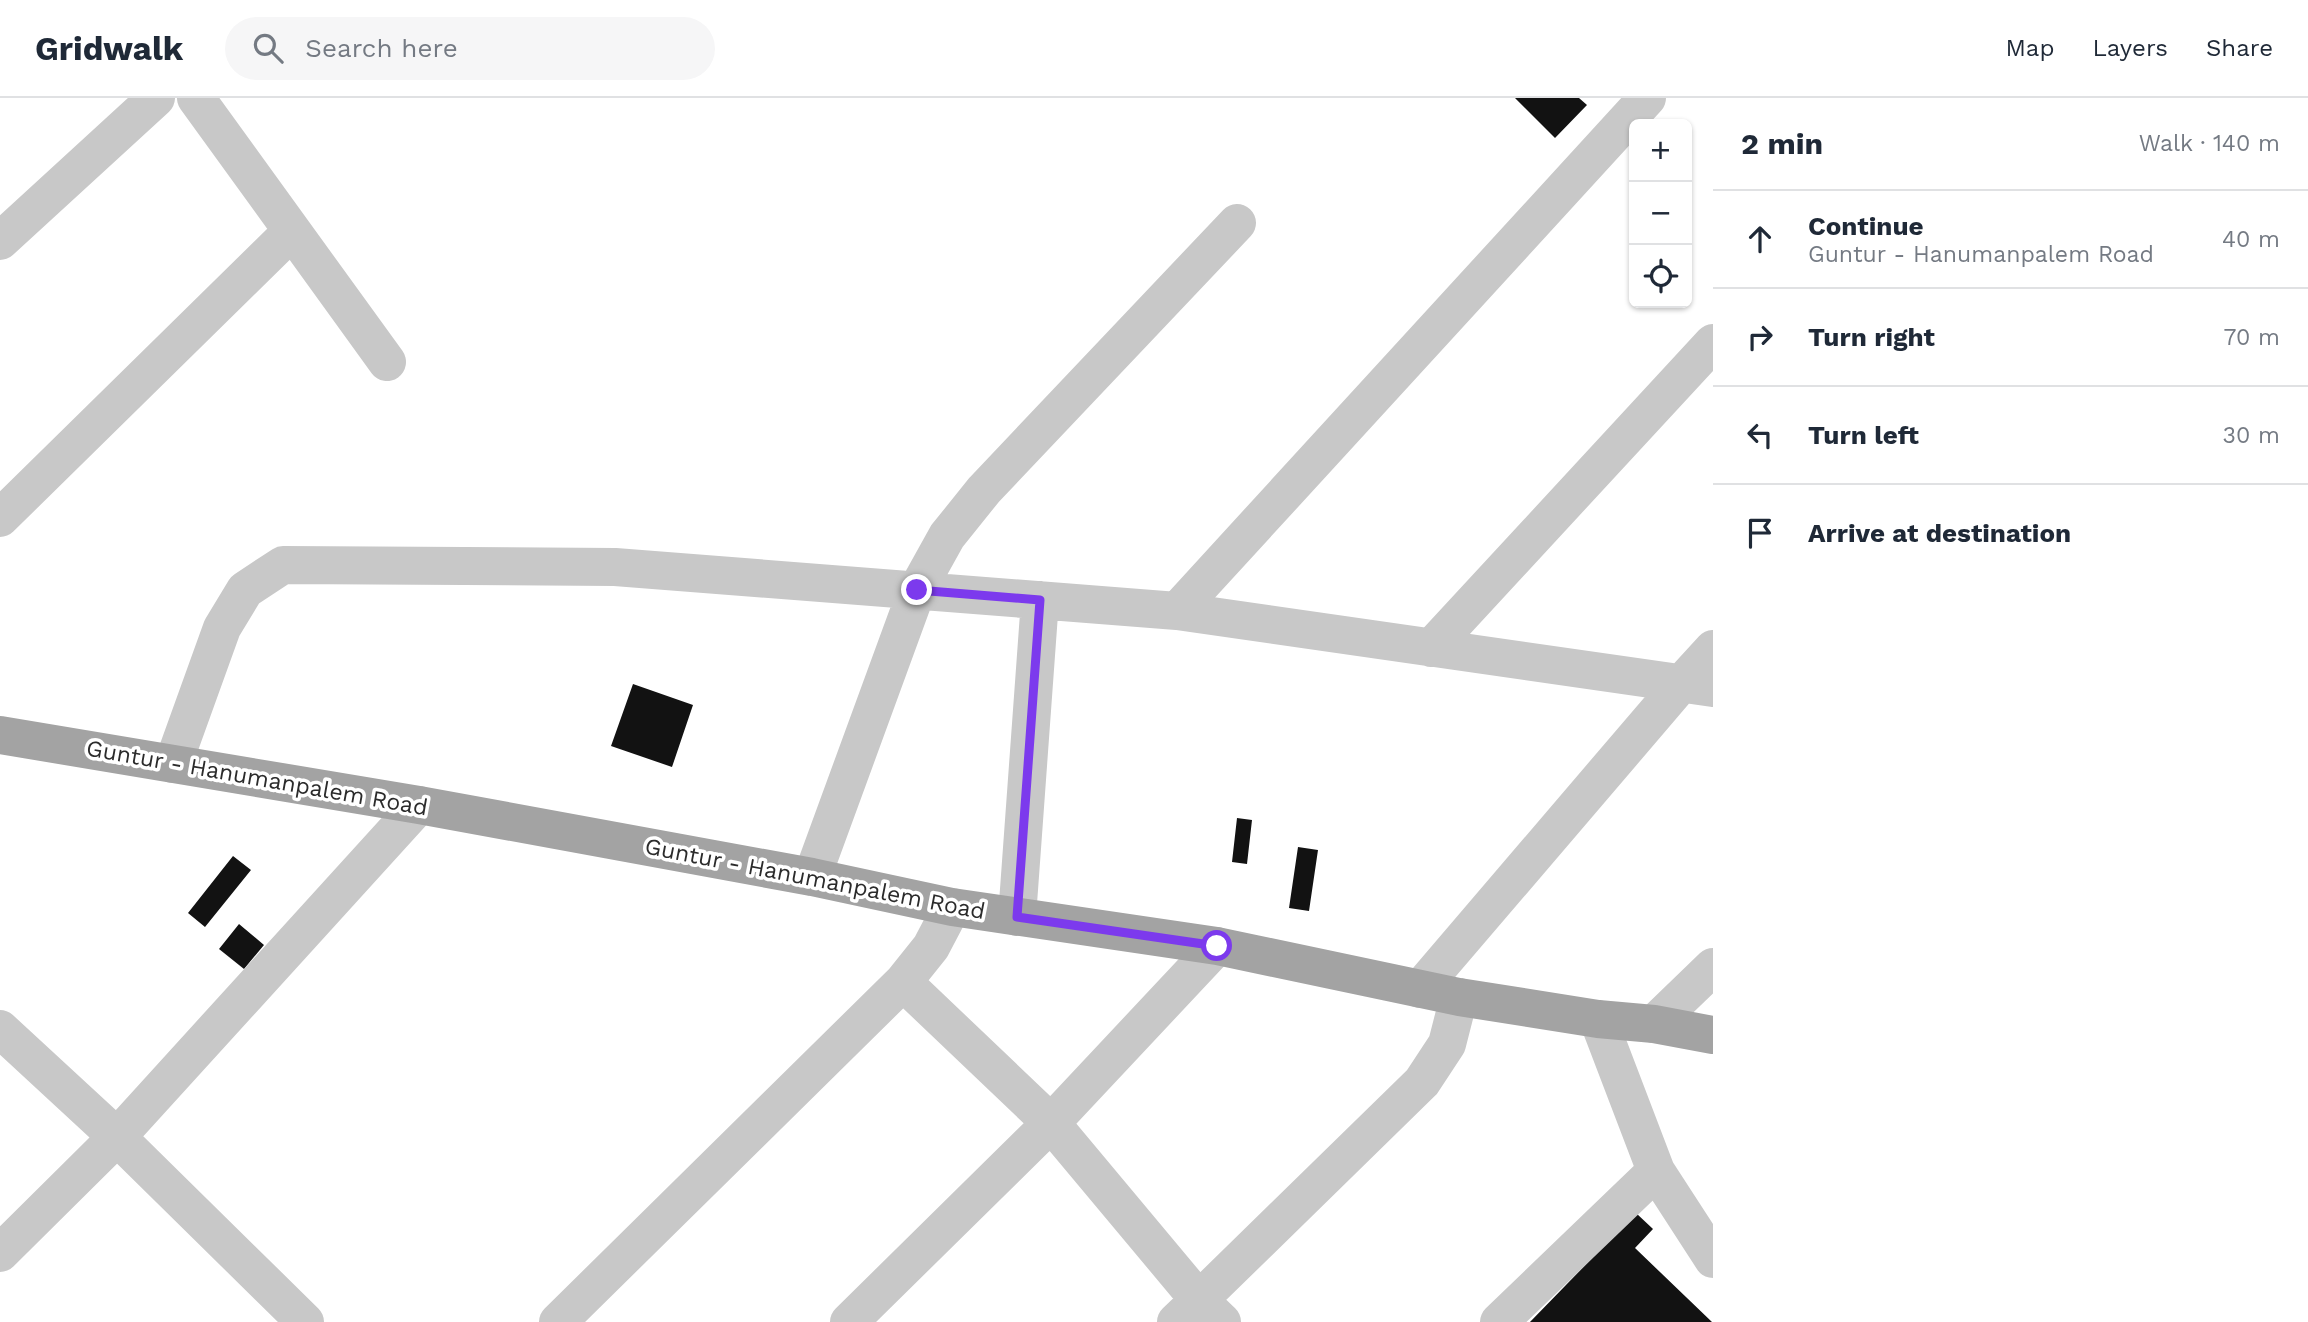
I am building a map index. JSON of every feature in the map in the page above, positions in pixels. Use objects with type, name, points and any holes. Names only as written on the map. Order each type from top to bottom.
[{"type":"main road","name":"Guntur - Hanumanpalem Road","points":[[2,737],[419,805],[812,877],[952,907],[1217,946],[1458,997],[1598,1019],[1654,1024],[1713,1035]]},
{"type":"street","points":[[0,241],[156,98]]},
{"type":"street","points":[[196,98],[387,362]]},
{"type":"street","points":[[1177,611],[1647,98]]},
{"type":"street","points":[[812,877],[917,590],[947,536],[984,490],[1237,223]]},
{"type":"street","points":[[0,518],[292,231]]},
{"type":"street","points":[[1431,648],[1713,343]]},
{"type":"street","points":[[173,764],[222,628],[245,590],[283,565],[615,567],[1177,611],[1696,686]]},
{"type":"street","points":[[1017,917],[1040,600]]},
{"type":"street","points":[[1420,989],[1696,686],[1713,649]]},
{"type":"street","points":[[0,1253],[117,1138],[419,805]]},
{"type":"street","points":[[558,1322],[903,982],[931,947],[952,907]]},
{"type":"street","points":[[849,1322],[1051,1123],[1217,946]]},
{"type":"street","points":[[1654,1024],[1713,968]]},
{"type":"street","points":[[903,982],[1051,1123],[1199,1315],[1422,1082],[1447,1044],[1458,997]]},
{"type":"street","points":[[1598,1019],[1656,1171],[1713,1259]]},
{"type":"street","points":[[0,1029],[117,1138],[305,1322]]},
{"type":"street","points":[[1499,1322],[1656,1171]]},
{"type":"building","points":[[1515,98],[1579,98],[1587,105],[1555,138]]},
{"type":"building","points":[[633,684],[693,705],[672,767],[611,746]]},
{"type":"building","points":[[1237,818],[1252,820],[1247,864],[1232,862]]},
{"type":"building","points":[[1298,847],[1318,850],[1309,911],[1289,908]]},
{"type":"building","points":[[233,856],[251,870],[205,927],[188,913]]},
{"type":"building","points":[[239,924],[264,945],[244,969],[219,949]]},
{"type":"building","points":[[1636,1213],[1653,1229],[1635,1248],[1712,1322],[1530,1322]]},
{"type":"route","points":[[917,590],[1040,600],[1017,917],[1217,946]]}]
